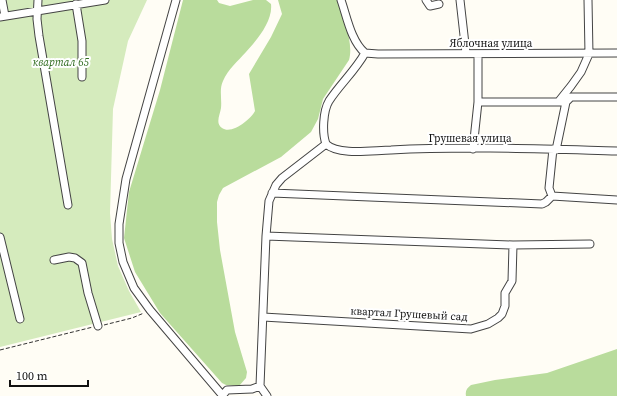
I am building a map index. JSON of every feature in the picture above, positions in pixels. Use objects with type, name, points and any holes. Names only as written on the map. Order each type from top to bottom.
[{"type":"street","points":[[2,0],[2,16],[75,3],[105,0]]},
{"type":"street","points":[[38,0],[37,19],[46,82],[68,205]]},
{"type":"street","points":[[176,0],[126,179],[119,224],[119,243],[123,262],[134,288],[150,310],[223,396],[227,390],[248,390],[260,386]]},
{"type":"street","points":[[266,396],[260,386],[266,236],[269,201],[276,185],[282,178],[326,144],[323,131],[327,104],[358,66],[365,53],[357,43],[341,0]]},
{"type":"street","points":[[426,0],[430,6],[439,4]]},
{"type":"street","points":[[460,0],[466,53]]},
{"type":"street","points":[[552,196],[549,188],[563,101],[581,72],[589,54],[588,0]]},
{"type":"street","points":[[75,3],[82,46],[82,77]]},
{"type":"street","name":"Яблочная улица","points":[[365,53],[617,53]]},
{"type":"street","points":[[473,149],[478,102],[478,54]]},
{"type":"street","points":[[478,102],[563,101],[571,97],[617,97]]},
{"type":"street","name":"Грушевая улица","points":[[326,144],[330,147],[350,151],[398,149],[555,149],[617,151]]},
{"type":"street","points":[[272,193],[542,204],[552,196],[617,200]]},
{"type":"street","points":[[0,236],[20,319]]},
{"type":"street","points":[[266,236],[513,245],[590,244]]},
{"type":"street","name":"квартал Грушевый сад","points":[[263,317],[471,329],[477,328],[498,318],[505,306],[505,293],[512,281],[513,245]]},
{"type":"street","points":[[54,260],[69,257],[75,258],[82,263],[88,293],[98,326]]},
{"type":"path","points":[[0,350],[132,318],[150,310]]},
{"type":"green space","name":"квартал 65","points":[[0,0],[147,0],[128,41],[113,109],[110,213],[112,239],[118,266],[129,291],[141,312],[0,347]]},
{"type":"green space","points":[[183,0],[217,0],[219,3],[230,6],[253,0],[266,0],[271,4],[269,17],[263,30],[230,69],[222,84],[221,108],[218,121],[220,126],[226,130],[236,128],[241,125],[250,118],[255,111],[249,74],[271,37],[282,14],[278,0],[337,0],[349,38],[349,60],[323,99],[318,119],[311,132],[281,157],[223,188],[219,195],[217,202],[217,222],[220,250],[235,332],[247,372],[246,378],[239,386],[226,385],[222,383],[160,313],[135,272],[124,238],[129,192],[160,90]]},
{"type":"green space","points":[[617,349],[617,396],[466,396],[468,387],[471,385],[547,373]]}]
